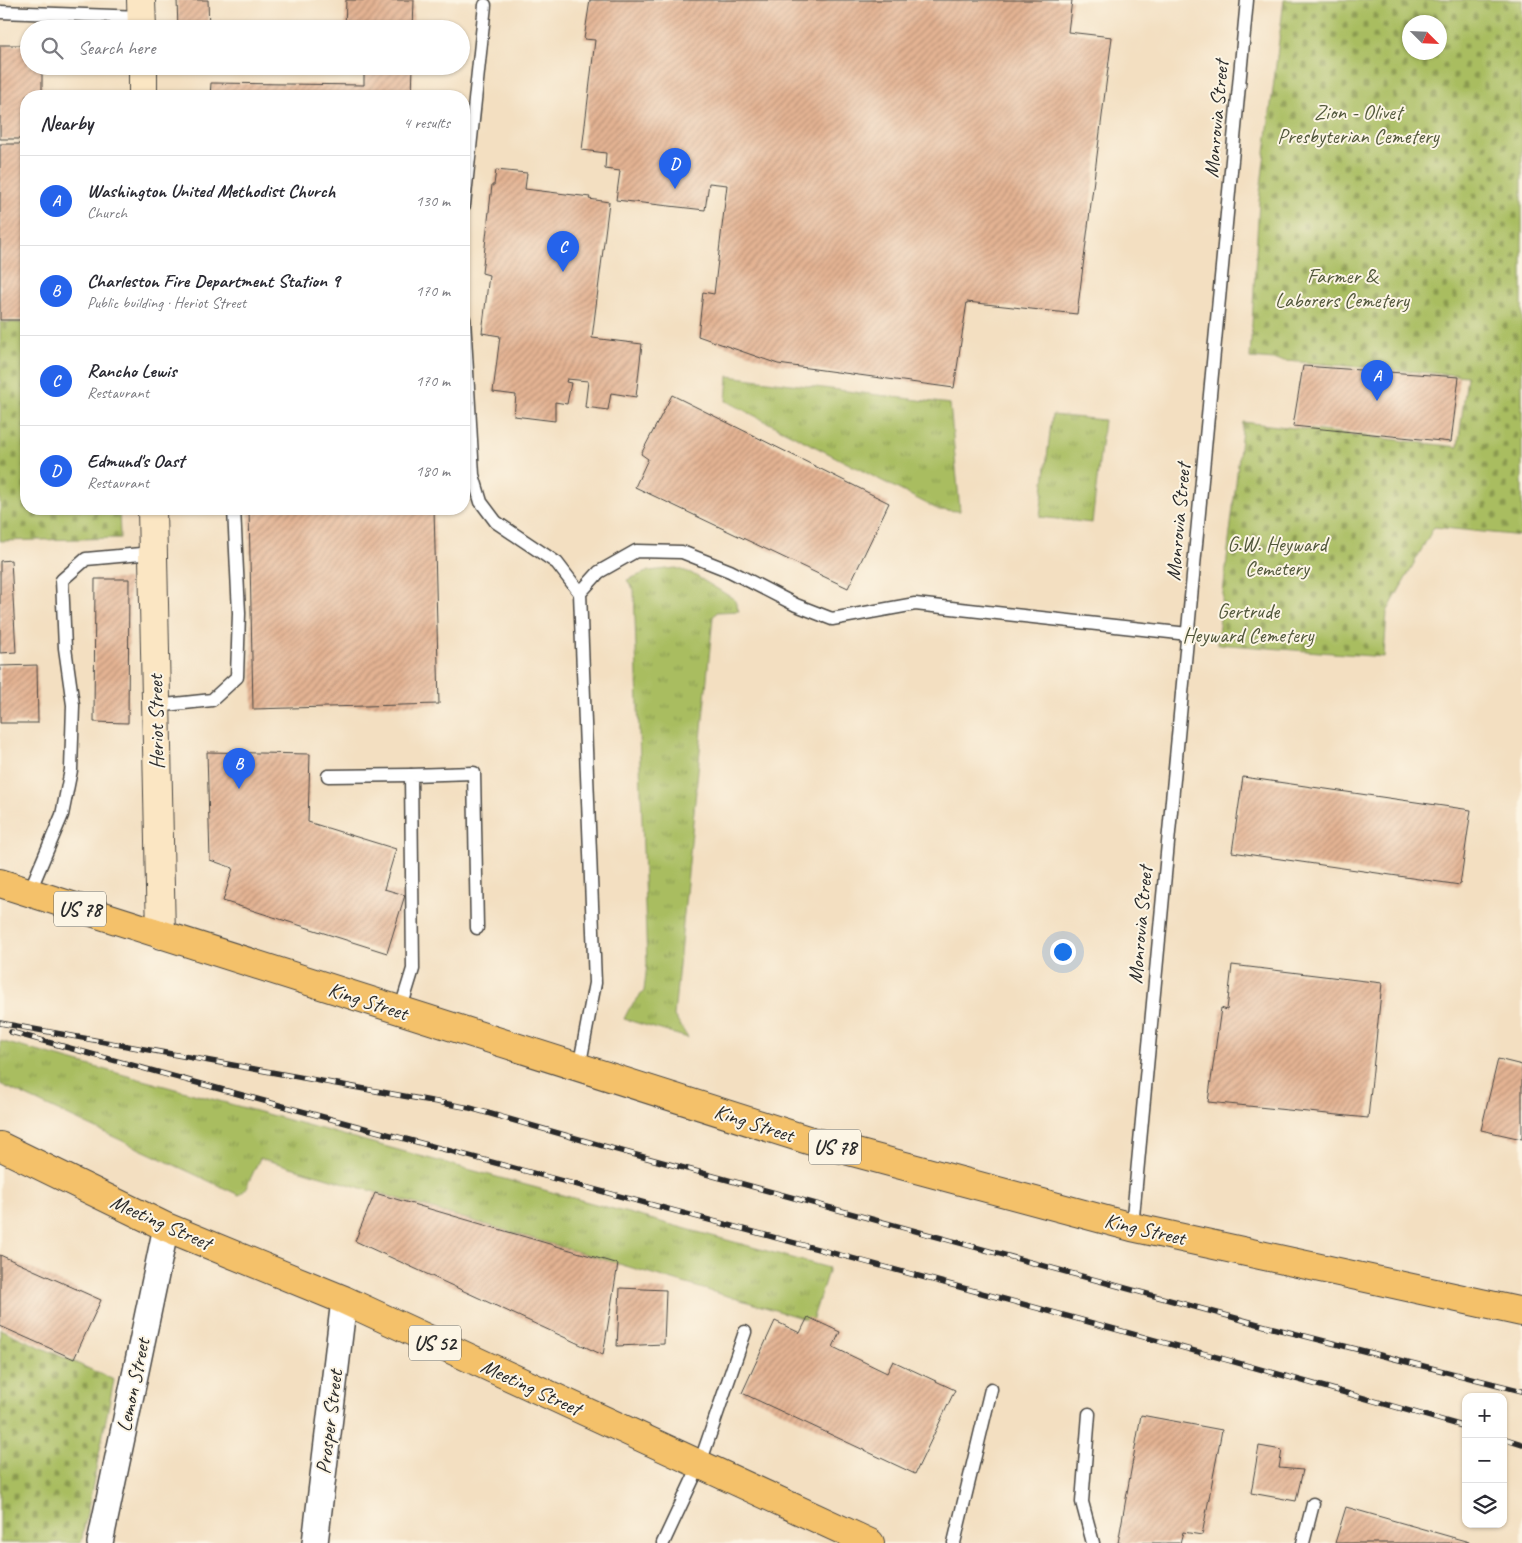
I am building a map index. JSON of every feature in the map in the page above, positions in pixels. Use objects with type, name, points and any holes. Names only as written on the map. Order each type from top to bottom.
[{"type":"main road","name":"King Street","points":[[0,883],[808,1140],[1132,1227],[1522,1312]]},
{"type":"main road","name":"Meeting Street","points":[[0,1146],[166,1227],[344,1300],[870,1543]]},
{"type":"street","points":[[143,75],[143,90]]},
{"type":"street","name":"Heriot Street","points":[[152,515],[161,935]]},
{"type":"street","name":"Lemon Street","points":[[100,1543],[166,1227]]},
{"type":"street","name":"Prosper Street","points":[[315,1543],[344,1300]]},
{"type":"lane","name":"Monrovia Street","points":[[1132,1227],[1247,0]]},
{"type":"lane","points":[[470,145],[484,5]]},
{"type":"lane","points":[[0,12],[142,15]]},
{"type":"lane","points":[[470,423],[473,475],[481,502],[496,522],[557,563],[580,593],[595,983],[579,1068]]},
{"type":"lane","points":[[156,706],[212,700],[237,677],[239,613],[234,515]]},
{"type":"lane","points":[[580,593],[599,572],[636,551],[682,552],[730,571],[796,605],[832,619],[915,604],[1188,634]]},
{"type":"lane","points":[[29,892],[62,814],[71,770],[73,704],[65,648],[62,580],[86,558],[152,552]]},
{"type":"lane","points":[[328,776],[474,773],[477,928]]},
{"type":"lane","points":[[400,1011],[413,969],[410,775]]},
{"type":"lane","points":[[663,1543],[700,1466],[745,1332]]},
{"type":"lane","points":[[954,1543],[991,1389]]},
{"type":"lane","points":[[1089,1414],[1082,1502],[1093,1543]]},
{"type":"lane","points":[[1303,1543],[1313,1504]]},
{"type":"green space","points":[[1284,0],[1522,0],[1522,536],[1434,527],[1387,612],[1384,657],[1217,644],[1243,422],[1458,447],[1467,376],[1250,358],[1259,201]]},
{"type":"green space","points":[[0,322],[20,323],[20,515],[119,515],[120,538],[0,541]]},
{"type":"green space","points":[[728,376],[950,404],[960,511],[939,510],[726,401]]},
{"type":"green space","points":[[1052,415],[1104,420],[1092,523],[1040,517]]},
{"type":"green space","points":[[676,568],[691,573],[734,599],[739,611],[717,612],[713,617],[674,1016],[688,1038],[624,1019],[629,1009],[644,991],[647,964],[634,590],[627,580],[649,571]]},
{"type":"green space","points":[[0,1041],[829,1268],[812,1321],[260,1158],[245,1190],[239,1195],[0,1084]]},
{"type":"green space","points":[[0,1329],[114,1380],[81,1543],[0,1543]]},
{"type":"building","points":[[177,0],[208,0],[209,20],[178,20]]},
{"type":"building","points":[[346,0],[414,0],[413,20],[345,20]]},
{"type":"building","points":[[590,0],[1072,0],[1068,32],[1112,37],[1077,314],[967,302],[954,388],[778,364],[698,336],[703,292],[714,294],[727,185],[709,183],[705,210],[616,200],[620,171],[605,169],[606,153],[582,150],[595,40],[584,39]]},
{"type":"building","points":[[0,45],[20,45],[20,75],[42,75],[42,90],[20,90],[20,139],[0,139]]},
{"type":"building","points":[[364,75],[413,75],[412,90],[210,90],[211,83],[364,85]]},
{"type":"building","points":[[0,144],[20,144],[20,320],[0,320]]},
{"type":"building","points":[[496,170],[527,173],[525,189],[590,197],[589,199],[609,202],[592,338],[642,344],[636,397],[611,393],[608,410],[585,407],[588,381],[567,379],[566,382],[571,383],[567,404],[555,402],[555,421],[514,416],[516,395],[493,392],[500,336],[482,333],[489,275],[482,273],[492,185],[494,185]]},
{"type":"building","points":[[1303,366],[1459,377],[1451,442],[1293,426]]},
{"type":"building","points":[[672,395],[889,503],[848,588],[635,487],[648,459],[641,454]]},
{"type":"building","points":[[249,515],[434,515],[439,704],[253,709]]},
{"type":"building","points":[[11,560],[16,652],[0,653],[0,561]]},
{"type":"building","points":[[95,579],[129,579],[128,723],[94,722]]},
{"type":"building","points":[[37,665],[38,723],[0,723],[0,666]]},
{"type":"building","points":[[207,752],[310,754],[308,822],[396,849],[384,889],[405,895],[387,953],[223,901],[233,868],[210,860]]},
{"type":"building","points":[[1243,777],[1471,810],[1460,885],[1232,852]]},
{"type":"building","points":[[1232,965],[1382,983],[1368,1118],[1208,1102],[1221,1008],[1227,1010]]},
{"type":"building","points":[[1498,1059],[1522,1065],[1522,1139],[1481,1130]]},
{"type":"building","points":[[375,1193],[618,1264],[603,1355],[355,1241]]},
{"type":"building","points":[[0,1255],[101,1300],[74,1359],[0,1326]]},
{"type":"building","points":[[620,1288],[666,1290],[664,1344],[617,1346]]},
{"type":"building","points":[[808,1317],[840,1332],[833,1347],[887,1373],[893,1361],[955,1390],[915,1474],[742,1393],[775,1321],[800,1333]]},
{"type":"building","points":[[1141,1415],[1222,1430],[1202,1535],[1183,1532],[1180,1543],[1118,1543]]},
{"type":"building","points":[[1259,1446],[1282,1450],[1279,1468],[1303,1470],[1296,1501],[1251,1493]]},
{"type":"building","points":[[1346,1507],[1469,1542],[1469,1543],[1335,1543]]},
{"type":"railway","points":[[0,1023],[470,1108],[1265,1326],[1522,1391]]},
{"type":"railway","points":[[11,1032],[1103,1326],[1462,1426]]},
{"type":"railway","points":[[1507,1439],[1522,1444]]},
{"type":"place","name":"Edmund's Oast","points":[[675,189]]},
{"type":"place","name":"Rancho Lewis","points":[[563,272]]},
{"type":"place","name":"Washington United Methodist Church","points":[[1377,401]]},
{"type":"place","name":"Charleston Fire Department Station 9","points":[[239,789]]},
{"type":"park label","name":"Zion - Olivet Presbyterian Cemetery","points":[[1358,124]]},
{"type":"park label","name":"Farmer & Laborers Cemetery","points":[[1342,288]]},
{"type":"park label","name":"G.W. Heyward Cemetery","points":[[1277,556]]},
{"type":"park label","name":"Gertrude Heyward Cemetery","points":[[1248,623]]}]
